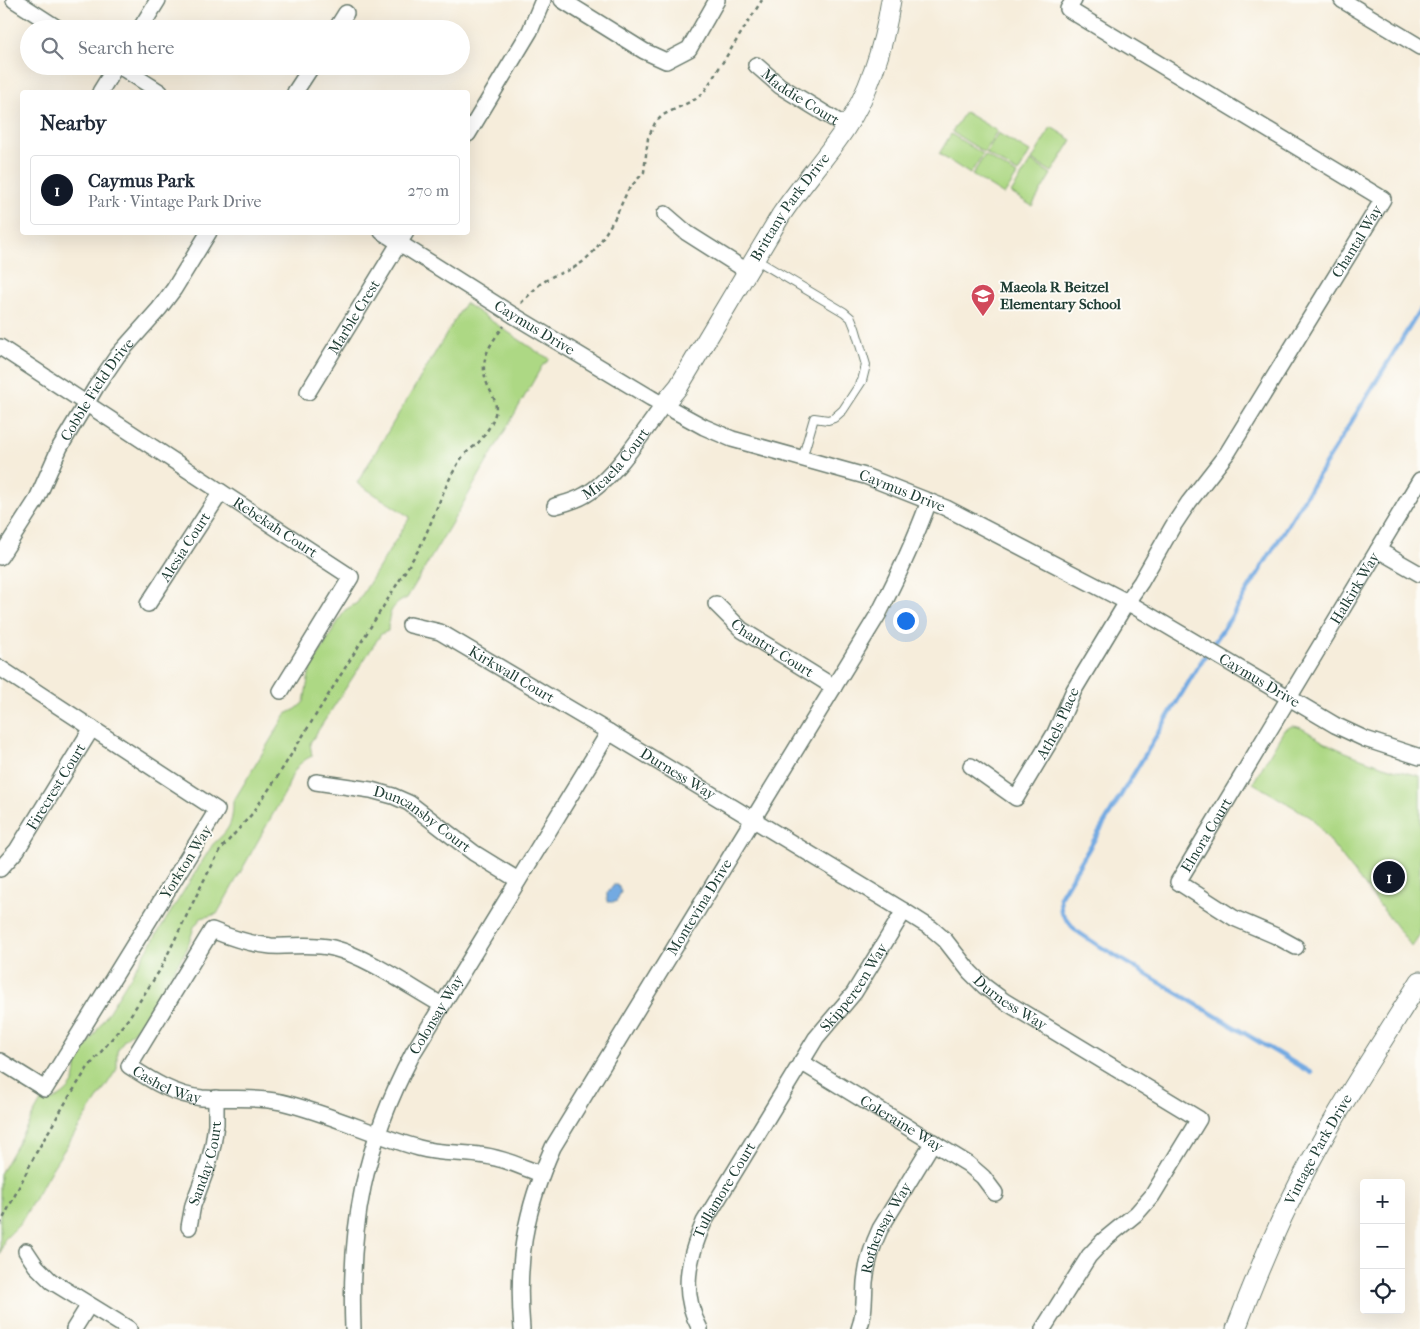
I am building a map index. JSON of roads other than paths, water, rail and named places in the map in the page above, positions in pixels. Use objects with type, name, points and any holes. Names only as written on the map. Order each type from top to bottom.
[{"type":"street","points":[[14,0],[45,20]]},
{"type":"street","points":[[146,20],[158,0]]},
{"type":"street","points":[[470,131],[530,31],[543,0]]},
{"type":"street","points":[[562,0],[644,51],[666,61],[689,49],[717,0]]},
{"type":"street","name":"Brittany Park Drive","points":[[664,404],[679,386],[797,191],[847,127],[867,90],[878,59],[887,28],[891,0]]},
{"type":"street","name":"Chantal Way","points":[[1074,0],[1068,9],[1383,199],[1228,452],[1189,502],[1127,602]]},
{"type":"street","points":[[1342,0],[1420,47]]},
{"type":"street","points":[[342,20],[346,13]]},
{"type":"street","name":"Maddie Court","points":[[756,65],[780,86],[847,127]]},
{"type":"street","points":[[101,90],[111,75]]},
{"type":"street","points":[[132,75],[157,90]]},
{"type":"street","points":[[297,90],[306,75]]},
{"type":"street","points":[[665,214],[687,233],[751,265]]},
{"type":"street","name":"Cobble Field Drive","points":[[0,557],[36,501],[60,447],[87,403],[118,356],[174,289],[206,235]]},
{"type":"street","name":"Caymus Drive","points":[[403,238],[513,316],[704,427],[732,439],[865,476],[946,508],[1127,602],[1335,725],[1365,739],[1420,757]]},
{"type":"street","name":"Marble Crest","points":[[308,392],[403,238]]},
{"type":"street","name":"Rebekah Court","points":[[0,347],[351,577],[281,691]]},
{"type":"street","name":"Micaela Court","points":[[555,506],[586,495],[598,486],[614,469],[664,404]]},
{"type":"street","name":"Halkirk Way","points":[[1289,698],[1420,480]]},
{"type":"street","name":"Alesia Court","points":[[148,604],[221,492]]},
{"type":"street","name":"Montevina Drive","points":[[522,1329],[519,1296],[520,1263],[525,1231],[541,1174],[566,1123],[879,613],[906,558],[929,501]]},
{"type":"street","points":[[1378,550],[1420,574]]},
{"type":"street","name":"Athels Place","points":[[971,766],[1016,798],[1055,733],[1074,690],[1127,602]]},
{"type":"street","name":"Chantry Court","points":[[716,604],[742,630],[834,687]]},
{"type":"street","name":"Kirkwall Court","points":[[410,625],[440,632],[609,732]]},
{"type":"street","name":"Yorkton Way","points":[[0,668],[218,810],[46,1089],[0,1061]]},
{"type":"street","name":"Elnora Court","points":[[1289,698],[1178,882],[1234,918],[1296,947]]},
{"type":"street","name":"Firecrest Court","points":[[0,869],[17,850],[92,728]]},
{"type":"street","name":"Durness Way","points":[[609,732],[931,928],[945,940],[977,979],[1004,1001],[1199,1119],[1152,1196],[1137,1213],[1104,1240],[1089,1256],[1043,1329]]},
{"type":"street","name":"Colonsay Way","points":[[353,1329],[352,1272],[357,1214],[365,1173],[377,1133],[398,1082],[413,1053],[609,732]]},
{"type":"street","name":"Duncansby Court","points":[[316,782],[371,790],[409,803],[474,853],[518,880]]},
{"type":"street","name":"Skippereen Way","points":[[801,1062],[824,1027],[854,992],[904,911]]},
{"type":"street","name":"Cashel Way","points":[[442,1005],[362,959],[338,950],[314,945],[272,946],[246,942],[212,930],[129,1066],[156,1084],[179,1093],[201,1098],[243,1097],[282,1103],[428,1151],[481,1155],[502,1160],[541,1174]]},
{"type":"street","name":"Vintage Park Drive","points":[[1236,1329],[1279,1224],[1308,1166],[1340,1110],[1420,981]]},
{"type":"street","name":"Coleraine Way","points":[[801,1062],[968,1164],[983,1177],[995,1193]]},
{"type":"street","name":"Tullamore Court","points":[[700,1329],[693,1317],[688,1285],[690,1262],[695,1243],[704,1222],[801,1062]]},
{"type":"street","name":"Sanday Court","points":[[189,1227],[193,1205],[208,1165],[213,1145],[216,1124],[216,1098]]},
{"type":"street","name":"Rothensay Way","points":[[865,1327],[867,1268],[873,1244],[880,1229],[933,1142]]},
{"type":"street","points":[[26,1251],[36,1266],[52,1281],[129,1329]]},
{"type":"street","points":[[74,1329],[89,1305]]},
{"type":"lane","points":[[751,265],[837,307],[851,318],[866,365],[862,381],[842,410],[834,418],[828,420],[814,418],[802,458]]},
{"type":"water","points":[[613,885],[618,885],[621,892],[616,902],[607,902],[607,893]]},
{"type":"waterway","points":[[1311,1073],[1075,930],[1061,912],[1060,897],[1197,668],[1230,619],[1420,310]]},
{"type":"place","name":"Maeola R Beitzel Elementary School","points":[[983,317]]},
{"type":"place","name":"Caymus Park","points":[[1389,877]]}]
